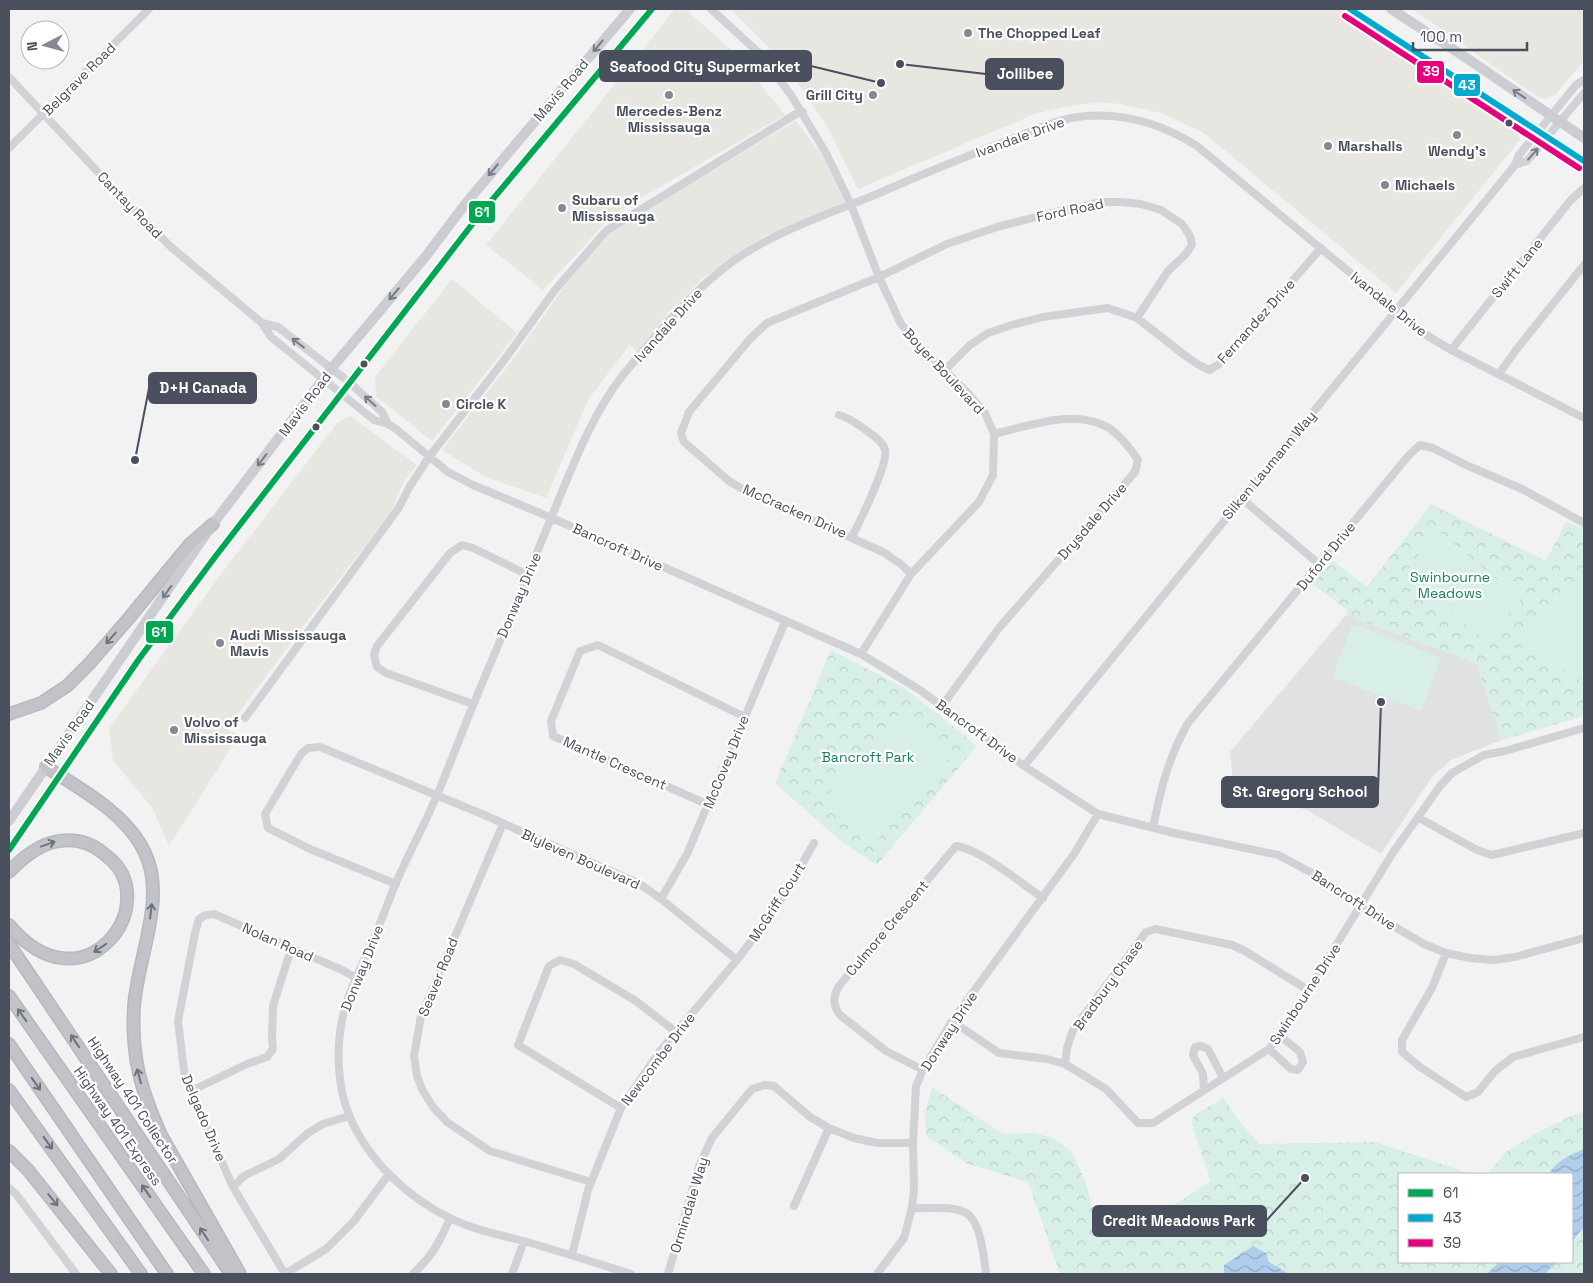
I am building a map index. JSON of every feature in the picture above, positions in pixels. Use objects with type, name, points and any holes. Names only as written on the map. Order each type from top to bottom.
[{"type":"highway","points":[[9,714],[41,703],[67,686],[129,618],[190,544],[214,524]]},
{"type":"highway","points":[[46,768],[110,812],[129,829],[146,854],[152,874],[153,891],[151,916],[134,1006],[134,1047],[138,1072],[150,1111],[161,1135],[240,1274]]},
{"type":"highway","points":[[9,872],[30,852],[55,841],[70,840],[84,842],[97,848],[111,859],[123,874],[126,888],[126,906],[121,925],[112,939],[98,951],[83,957],[55,958],[41,953],[19,937],[9,925]]},
{"type":"highway","name":"Highway 401 Collector","points":[[9,944],[99,1075],[231,1274]]},
{"type":"highway","name":"Highway 401 Express","points":[[9,996],[204,1274]]},
{"type":"highway","points":[[9,1044],[167,1274]]},
{"type":"highway","points":[[9,1090],[141,1274]]},
{"type":"highway","points":[[9,1151],[28,1170],[111,1274]]},
{"type":"main road","name":"Mavis Road","points":[[9,821],[214,524],[331,369],[426,256],[466,203],[630,9]]},
{"type":"main road","name":"Mavis Road","points":[[9,850],[145,651],[340,393],[477,218],[652,9]]},
{"type":"main road","points":[[1350,9],[1584,161]]},
{"type":"main road","points":[[1391,9],[1584,138]]},
{"type":"street","name":"Belgrave Road","points":[[9,148],[149,9]]},
{"type":"street","name":"Boyer Boulevard","points":[[711,9],[758,54],[802,112],[826,153],[852,205],[879,277],[902,324],[917,343],[967,392],[985,413],[994,434],[993,475],[979,502],[911,574],[861,654]]},
{"type":"street","name":"Cantay Road","points":[[9,76],[124,200],[172,247],[262,323],[271,337],[340,393]]},
{"type":"street","points":[[1556,118],[1576,85],[1584,80]]},
{"type":"street","points":[[1556,118],[1584,93]]},
{"type":"street","points":[[245,718],[398,509],[429,457],[502,363],[555,290],[606,231],[692,177],[802,112]]},
{"type":"street","name":"Ivandale Drive","points":[[552,518],[585,441],[610,395],[633,364],[694,294],[728,265],[754,248],[822,216],[852,205],[920,174],[1052,123],[1085,116],[1115,116],[1154,125],[1181,136],[1197,146],[1398,311],[1422,333],[1451,350],[1584,417]]},
{"type":"street","name":"Silken Laumann Way","points":[[1024,766],[1241,498],[1398,311],[1515,165],[1527,160],[1543,134],[1556,118]]},
{"type":"street","name":"Swift Lane","points":[[1451,350],[1570,201],[1584,188]]},
{"type":"street","name":"Ford Road","points":[[879,277],[947,244],[997,227],[1102,202],[1141,204],[1161,210],[1182,224],[1190,236],[1192,245],[1185,255],[1168,271],[1137,318]]},
{"type":"street","name":"Fernandez Drive","points":[[945,370],[970,345],[988,333],[1012,324],[1043,317],[1108,308],[1137,318],[1186,357],[1209,370],[1218,365],[1233,349],[1321,248]]},
{"type":"street","points":[[1499,374],[1584,265]]},
{"type":"street","name":"McCracken Drive","points":[[879,277],[767,323],[750,339],[689,412],[681,433],[684,442],[729,481],[744,490],[883,552],[902,565],[911,574]]},
{"type":"street","name":"Cantay Road","points":[[262,323],[278,327],[349,382]]},
{"type":"street","name":"Bancroft Drive","points":[[349,382],[382,412],[388,424]]},
{"type":"street","name":"Bancroft Drive","points":[[340,393],[374,420],[388,424],[448,472],[473,485],[861,654],[942,706],[1024,766],[1098,814],[1278,855],[1318,876],[1361,906],[1424,944],[1446,953],[1493,960],[1515,957],[1584,938]]},
{"type":"street","points":[[839,416],[847,417],[856,423],[882,444],[886,451],[882,468],[852,537]]},
{"type":"street","name":"Drysdale Drive","points":[[942,706],[999,628],[1135,472],[1138,460],[1130,447],[1105,426],[1086,420],[1066,418],[994,434]]},
{"type":"street","name":"Duford Drive","points":[[1153,827],[1166,769],[1176,744],[1188,724],[1409,454],[1420,445],[1433,448],[1466,465],[1522,489],[1584,523]]},
{"type":"street","points":[[1241,498],[1319,564]]},
{"type":"street","name":"Donway Drive","points":[[552,518],[436,796],[396,884],[344,1008],[339,1036],[341,1086],[349,1116],[367,1148],[389,1174],[419,1200],[450,1218],[472,1227],[631,1274]]},
{"type":"street","points":[[473,704],[386,673],[376,667],[374,655],[377,646],[450,553],[462,545],[473,548],[528,575]]},
{"type":"street","name":"McCovey Drive","points":[[661,899],[687,854],[785,622]]},
{"type":"street","name":"Mantle Crescent","points":[[709,804],[553,736],[550,721],[580,651],[598,645],[745,717]]},
{"type":"street","name":"Swinbourne Drive","points":[[952,1021],[999,1053],[1047,1059],[1065,1064],[1106,1089],[1138,1123],[1153,1123],[1269,1049],[1361,906],[1392,854],[1440,786],[1452,773],[1484,755],[1506,751],[1584,728]]},
{"type":"street","name":"Blyleven Boulevard","points":[[396,884],[310,849],[268,828],[265,814],[301,754],[308,748],[320,747],[482,814],[640,884],[738,960]]},
{"type":"street","name":"Donway Drive","points":[[877,1274],[904,1238],[912,1208],[916,1086],[923,1070],[952,1021],[1043,898],[1074,854],[1098,814]]},
{"type":"street","points":[[1419,818],[1477,850],[1492,855],[1584,833]]},
{"type":"street","name":"Seaver Road","points":[[503,824],[421,1016],[414,1056],[417,1076],[423,1091],[447,1122],[490,1151],[590,1182]]},
{"type":"street","name":"McGriff Court","points":[[738,960],[783,897],[814,843]]},
{"type":"street","name":"Culmore Crescent","points":[[923,1070],[886,1051],[840,1015],[835,1008],[833,997],[839,986],[956,846],[976,852],[1043,898]]},
{"type":"street","name":"Nolan Road","points":[[199,919],[206,915],[214,914],[342,970],[356,978]]},
{"type":"street","name":"Delgado Drive","points":[[199,919],[178,1021],[185,1078],[233,1187],[285,1274]]},
{"type":"street","name":"Bradbury Chase","points":[[1065,1064],[1067,1048],[1074,1030],[1146,932],[1156,929],[1232,946],[1245,951],[1308,990]]},
{"type":"street","points":[[191,1091],[247,1064],[267,1057],[273,1050],[273,1006],[291,949]]},
{"type":"street","points":[[1446,953],[1432,988],[1402,1040],[1402,1052],[1420,1067],[1466,1097],[1478,1092],[1494,1071],[1513,1057],[1584,1037]]},
{"type":"street","points":[[620,1108],[518,1045],[549,966],[560,960],[574,964],[636,1001],[676,1032]]},
{"type":"street","name":"Newcombe Drive","points":[[572,1255],[590,1182],[620,1108],[660,1051],[738,960]]},
{"type":"street","points":[[1269,1049],[1291,1069],[1298,1070],[1303,1062],[1300,1052],[1279,1035]]},
{"type":"street","points":[[1204,1090],[1202,1074],[1193,1054],[1195,1047],[1201,1046],[1208,1049],[1223,1078]]},
{"type":"street","name":"Ormindale Way","points":[[668,1274],[699,1166],[712,1138],[752,1089],[765,1085],[774,1086],[810,1117],[829,1128],[854,1138],[877,1143],[913,1143]]},
{"type":"street","points":[[233,1187],[244,1176],[279,1158],[308,1133],[323,1124],[349,1116]]},
{"type":"street","points":[[794,1206],[829,1128]]},
{"type":"street","points":[[285,1274],[326,1249],[354,1220],[389,1174]]},
{"type":"street","points":[[9,1188],[16,1194],[76,1274]]},
{"type":"street","points":[[912,1208],[954,1209],[968,1213],[976,1225],[983,1250],[986,1274]]},
{"type":"street","points":[[413,1274],[428,1260],[436,1249],[450,1218]]},
{"type":"street","points":[[512,1274],[524,1241]]},
{"type":"shaded area","points":[[675,9],[685,9],[738,56],[785,115],[625,207],[610,218],[543,290],[486,245]]},
{"type":"shaded area","points":[[730,9],[1338,9],[1390,38],[1517,130],[1520,140],[1396,293],[1204,133],[1161,113],[1120,104],[1099,102],[1037,113],[858,189],[828,128],[791,73],[755,33]]},
{"type":"shaded area","points":[[1412,9],[1584,9],[1584,61],[1555,95],[1545,99],[1535,95]]},
{"type":"shaded area","points":[[796,121],[822,155],[845,203],[763,237],[702,279],[668,313],[638,354],[630,344],[588,400],[546,498],[486,477],[442,450],[517,354],[563,288],[606,233]]},
{"type":"shaded area","points":[[452,279],[517,333],[432,441],[376,396],[375,377]]},
{"type":"shaded area","points":[[350,416],[417,465],[403,483],[392,511],[227,729],[239,735],[169,846],[153,809],[113,760],[109,728],[221,574],[338,422]]},
{"type":"shaded area","points":[[1346,615],[1476,663],[1502,740],[1451,760],[1432,777],[1381,854],[1307,810],[1234,789],[1230,752]]},
{"type":"green space","name":"Swinbourne Meadows","points":[[1431,504],[1546,561],[1566,521],[1584,530],[1584,716],[1502,740],[1476,663],[1346,615],[1347,610],[1311,583],[1333,561],[1367,587]]},
{"type":"green space","points":[[1438,531],[1521,599],[1486,642],[1404,574]]},
{"type":"green space","points":[[1582,576],[1584,578],[1584,682],[1527,646],[1526,637]]},
{"type":"green space","points":[[1353,624],[1441,658],[1421,711],[1332,677]]},
{"type":"green space","name":"Bancroft Park","points":[[831,650],[905,688],[977,746],[877,865],[842,842],[775,783]]},
{"type":"green space","points":[[898,715],[948,759],[877,840],[827,795]]},
{"type":"green space","points":[[932,1087],[1003,1134],[1034,1133],[1054,1138],[1072,1152],[1086,1183],[1092,1207],[1144,1224],[1211,1181],[1191,1122],[1195,1115],[1223,1098],[1239,1121],[1259,1144],[1375,1142],[1468,1173],[1398,1173],[1398,1263],[1573,1263],[1573,1173],[1489,1173],[1506,1152],[1538,1132],[1575,1114],[1584,1112],[1584,1274],[1060,1274],[1028,1182],[968,1164],[926,1136],[925,1113]]},
{"type":"water","points":[[1584,1149],[1584,1226],[1573,1241],[1573,1173],[1550,1173],[1559,1162]]},
{"type":"water","points":[[1253,1246],[1266,1253],[1269,1262],[1289,1274],[1224,1274],[1224,1265]]},
{"type":"water","points":[[1498,1263],[1555,1263],[1545,1274],[1487,1274]]},
{"type":"transit line","name":"61","points":[[9,850],[139,659],[215,557],[477,218],[652,9]]},
{"type":"transit line","name":"43","points":[[1350,9],[1584,161]]},
{"type":"transit line","name":"39","points":[[1345,16],[1579,168]]},
{"type":"place","name":"The Chopped Leaf","points":[[968,33]]},
{"type":"place","name":"Jollibee","points":[[900,64]]},
{"type":"place","name":"Seafood City Supermarket","points":[[881,83]]},
{"type":"place","name":"Mercedes-Benz Mississauga","points":[[669,95]]},
{"type":"place","name":"Grill City","points":[[873,95]]},
{"type":"place","name":"Wendy's","points":[[1457,135]]},
{"type":"place","name":"Marshalls","points":[[1328,146]]},
{"type":"place","name":"Michaels","points":[[1385,185]]},
{"type":"place","name":"Subaru of Mississauga","points":[[562,208]]},
{"type":"place","name":"Circle K","points":[[446,404]]},
{"type":"place","name":"D+H Canada","points":[[135,460]]},
{"type":"place","name":"Audi Mississauga Mavis","points":[[220,643]]},
{"type":"place","name":"St. Gregory School","points":[[1381,702]]},
{"type":"place","name":"Volvo of Mississauga","points":[[174,730]]},
{"type":"place","name":"Credit Meadows Park","points":[[1305,1178]]}]
